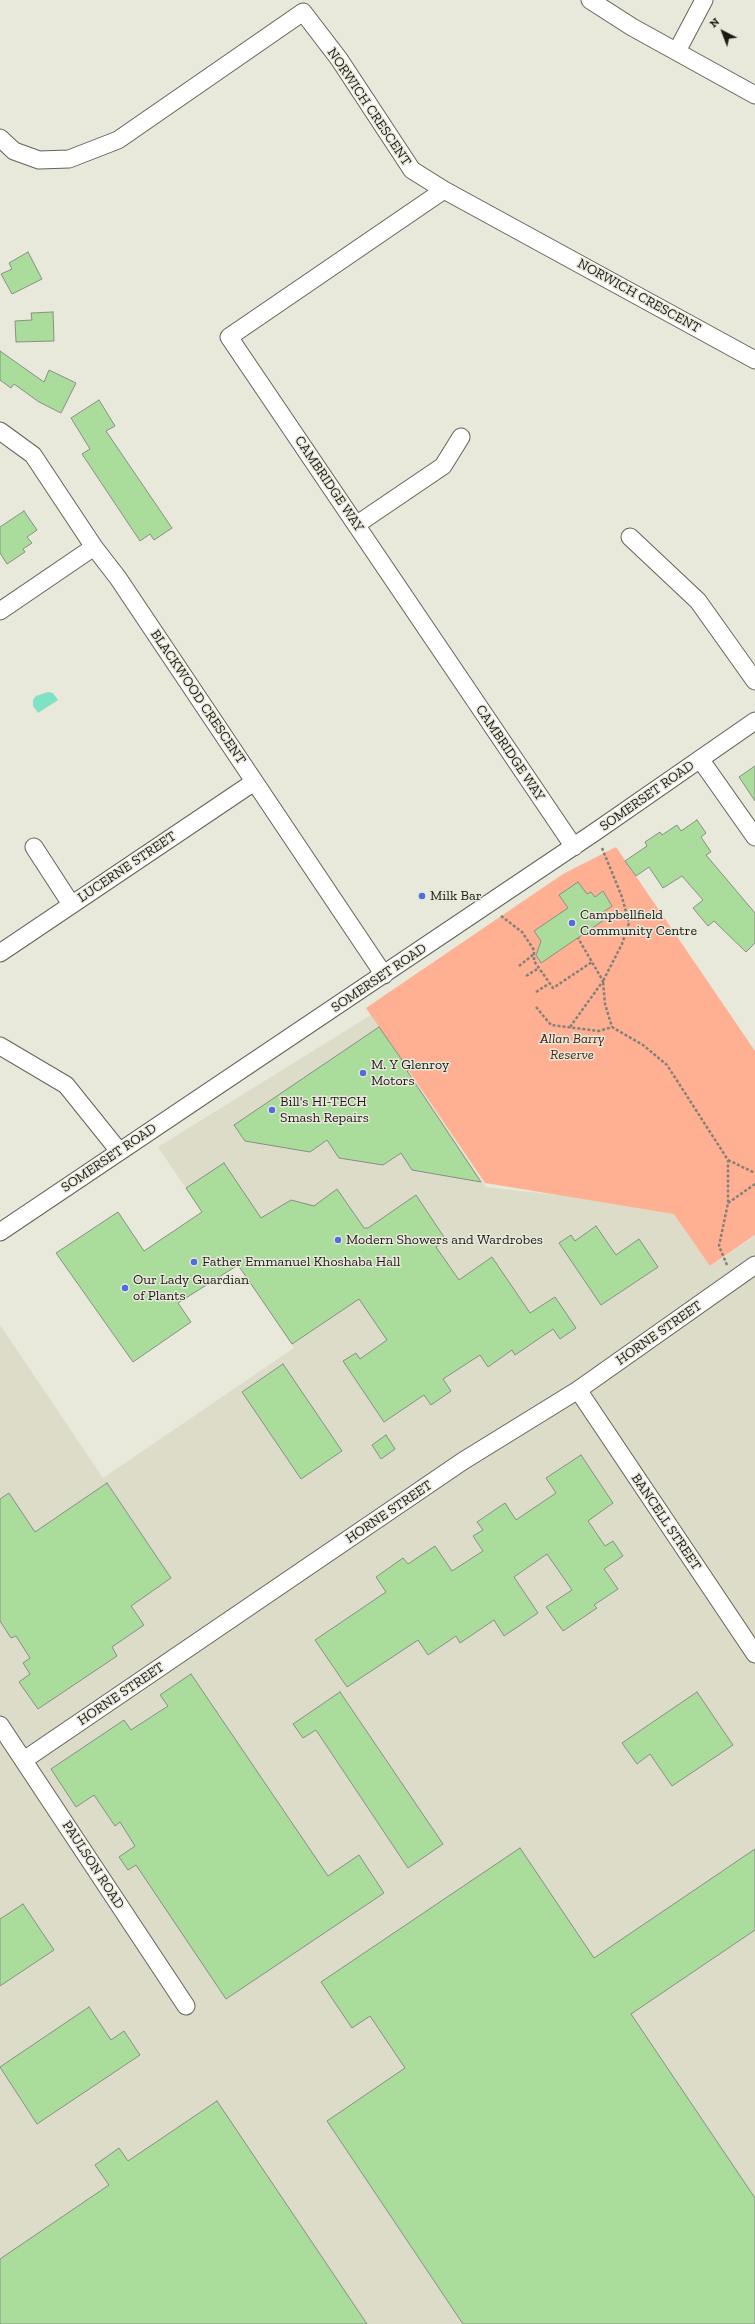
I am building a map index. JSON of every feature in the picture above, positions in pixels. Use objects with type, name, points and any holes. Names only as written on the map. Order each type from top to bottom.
[{"type":"street","points":[[590,0],[677,52],[755,95]]},
{"type":"street","points":[[677,52],[704,0]]},
{"type":"street","name":"NORWICH CRESCENT","points":[[0,138],[14,151],[39,160],[69,159],[118,140],[302,12],[338,59],[412,170],[444,190],[755,360]]},
{"type":"street","name":"CAMBRIDGE WAY","points":[[444,190],[230,337],[574,847]]},
{"type":"street","name":"BLACKWOOD CRESCENT","points":[[0,431],[33,456],[94,547],[118,578],[384,975]]},
{"type":"street","points":[[356,525],[443,466],[461,437]]},
{"type":"street","points":[[630,537],[698,601],[755,680]]},
{"type":"street","points":[[0,612],[94,547]]},
{"type":"street","name":"SOMERSET ROAD","points":[[0,1232],[574,847],[755,722]]},
{"type":"street","points":[[700,759],[755,837]]},
{"type":"street","name":"LUCERNE STREET","points":[[0,953],[254,782]]},
{"type":"street","points":[[34,846],[71,904]]},
{"type":"street","points":[[0,1046],[66,1085],[119,1151]]},
{"type":"street","name":"HORNE STREET","points":[[24,1760],[463,1461],[578,1390],[755,1266]]},
{"type":"street","name":"BANCELL STREET","points":[[578,1390],[755,1654]]},
{"type":"street","name":"PAULSON ROAD","points":[[0,1725],[186,2006]]},
{"type":"path","points":[[570,1027],[603,981],[622,944],[629,923],[622,897],[595,832]]},
{"type":"path","points":[[491,902],[499,915],[522,932],[534,950],[534,961],[553,988],[592,962]]},
{"type":"path","points":[[578,938],[603,981],[605,1004],[612,1027],[643,1045],[667,1065],[728,1160],[755,1173]]},
{"type":"path","points":[[519,966],[534,954]]},
{"type":"path","points":[[526,976],[539,967]]},
{"type":"path","points":[[536,992],[550,983]]},
{"type":"path","points":[[536,1007],[551,1025],[599,1031],[612,1027]]},
{"type":"path","points":[[728,1160],[728,1203],[718,1246],[734,1280]]},
{"type":"path","points":[[728,1203],[755,1184]]},
{"type":"shaded area","points":[[48,692],[53,693],[58,700],[38,713],[33,706],[33,700],[36,696]]},
{"type":"shaded area","points":[[371,1015],[486,1187],[679,1209],[711,1266],[755,1236],[755,2324],[0,2324],[0,1325],[103,1478],[294,1348],[158,1147]]},
{"type":"green space","name":"Allan Barry Reserve","points":[[616,847],[755,1051],[755,1235],[710,1266],[674,1214],[485,1183],[366,1008],[563,874]]},
{"type":"building","points":[[28,252],[42,279],[12,294],[1,274],[12,269],[9,263]]},
{"type":"building","points":[[53,312],[54,341],[16,342],[15,321],[32,320],[31,313]]},
{"type":"building","points":[[0,351],[44,382],[49,370],[76,383],[61,413],[39,402],[14,384],[11,388],[0,380]]},
{"type":"building","points":[[99,400],[115,426],[106,431],[172,528],[154,540],[150,534],[140,541],[82,454],[90,449],[71,418]]},
{"type":"building","points":[[24,511],[37,530],[27,537],[32,543],[23,549],[25,552],[7,564],[0,553],[0,527]]},
{"type":"building","points":[[755,766],[755,801],[739,777]]},
{"type":"building","points":[[697,820],[706,833],[701,837],[711,852],[706,855],[755,913],[755,943],[746,952],[714,921],[708,926],[693,908],[703,900],[682,876],[663,888],[649,867],[636,876],[625,861],[647,846],[645,842],[660,832],[662,835],[677,825],[681,831]]},
{"type":"building","name":"Campbellfield Community Centre","points":[[578,882],[587,894],[591,892],[595,897],[603,891],[612,906],[600,914],[604,920],[541,963],[536,955],[541,941],[534,931],[568,908],[559,895]]},
{"type":"building","points":[[379,1027],[409,1070],[407,1071],[481,1182],[412,1170],[401,1153],[383,1165],[339,1158],[327,1140],[310,1152],[245,1141],[234,1125]]},
{"type":"building","points":[[224,1163],[261,1218],[291,1200],[314,1206],[337,1189],[364,1228],[368,1228],[416,1195],[446,1240],[436,1247],[459,1280],[492,1257],[530,1313],[555,1297],[576,1328],[560,1339],[553,1329],[515,1355],[512,1350],[488,1367],[480,1355],[443,1379],[451,1391],[431,1405],[424,1395],[384,1422],[343,1361],[356,1353],[360,1359],[387,1340],[359,1299],[292,1344],[238,1265],[178,1303],[191,1322],[133,1362],[56,1253],[118,1212],[144,1251],[202,1212],[186,1188]]},
{"type":"building","points":[[596,1226],[616,1255],[639,1239],[658,1267],[601,1305],[559,1243],[571,1235],[575,1241]]},
{"type":"building","points":[[283,1364],[342,1451],[301,1479],[242,1392]]},
{"type":"building","points":[[386,1435],[395,1449],[381,1459],[372,1445]]},
{"type":"building","points":[[581,1455],[613,1503],[588,1521],[605,1546],[613,1541],[623,1556],[604,1569],[618,1589],[594,1605],[597,1608],[563,1631],[546,1607],[572,1590],[547,1554],[514,1577],[538,1613],[504,1636],[494,1620],[460,1643],[456,1636],[428,1655],[418,1640],[347,1687],[315,1640],[386,1592],[376,1577],[403,1558],[408,1564],[435,1546],[452,1571],[483,1551],[473,1536],[483,1530],[477,1522],[505,1503],[516,1520],[556,1493],[546,1478]]},
{"type":"building","points":[[107,1483],[171,1578],[131,1606],[144,1625],[112,1647],[117,1656],[38,1709],[19,1682],[30,1674],[23,1663],[30,1658],[16,1636],[11,1638],[0,1621],[0,1499],[9,1493],[35,1532]]},
{"type":"building","points":[[191,1674],[328,1876],[359,1855],[384,1893],[226,1999],[136,1865],[128,1870],[119,1857],[135,1846],[120,1822],[115,1826],[94,1795],[76,1807],[51,1769],[124,1720],[131,1730],[168,1706],[160,1695]]},
{"type":"building","points":[[340,1692],[443,1844],[408,1868],[316,1730],[303,1738],[293,1724]]},
{"type":"building","points":[[697,1692],[733,1745],[672,1786],[650,1754],[637,1764],[622,1743]]},
{"type":"building","points":[[520,1848],[594,1958],[755,1849],[755,1930],[631,2014],[755,2198],[755,2324],[463,2324],[327,2121],[405,2068],[370,2016],[352,2028],[321,1982]]},
{"type":"building","points":[[23,1904],[54,1950],[0,1986],[0,1919]]},
{"type":"building","points":[[89,2007],[111,2040],[124,2031],[140,2055],[37,2124],[0,2067]]},
{"type":"building","points":[[217,2101],[367,2324],[0,2324],[0,2259],[109,2185],[95,2165],[119,2148],[128,2161]]},
{"type":"place","name":"Milk Bar","points":[[422,896]]},
{"type":"place","name":"Campbellfield Community Centre","points":[[572,923]]},
{"type":"place","name":"M. Y Glenroy Motors","points":[[363,1073]]},
{"type":"place","name":"Bill's HI-TECH Smash Repairs","points":[[272,1110]]},
{"type":"place","name":"Modern Showers and Wardrobes","points":[[338,1240]]},
{"type":"place","name":"Father Emmanuel Khoshaba Hall","points":[[194,1262]]},
{"type":"place","name":"Our Lady Guardian of Plants","points":[[125,1288]]}]
